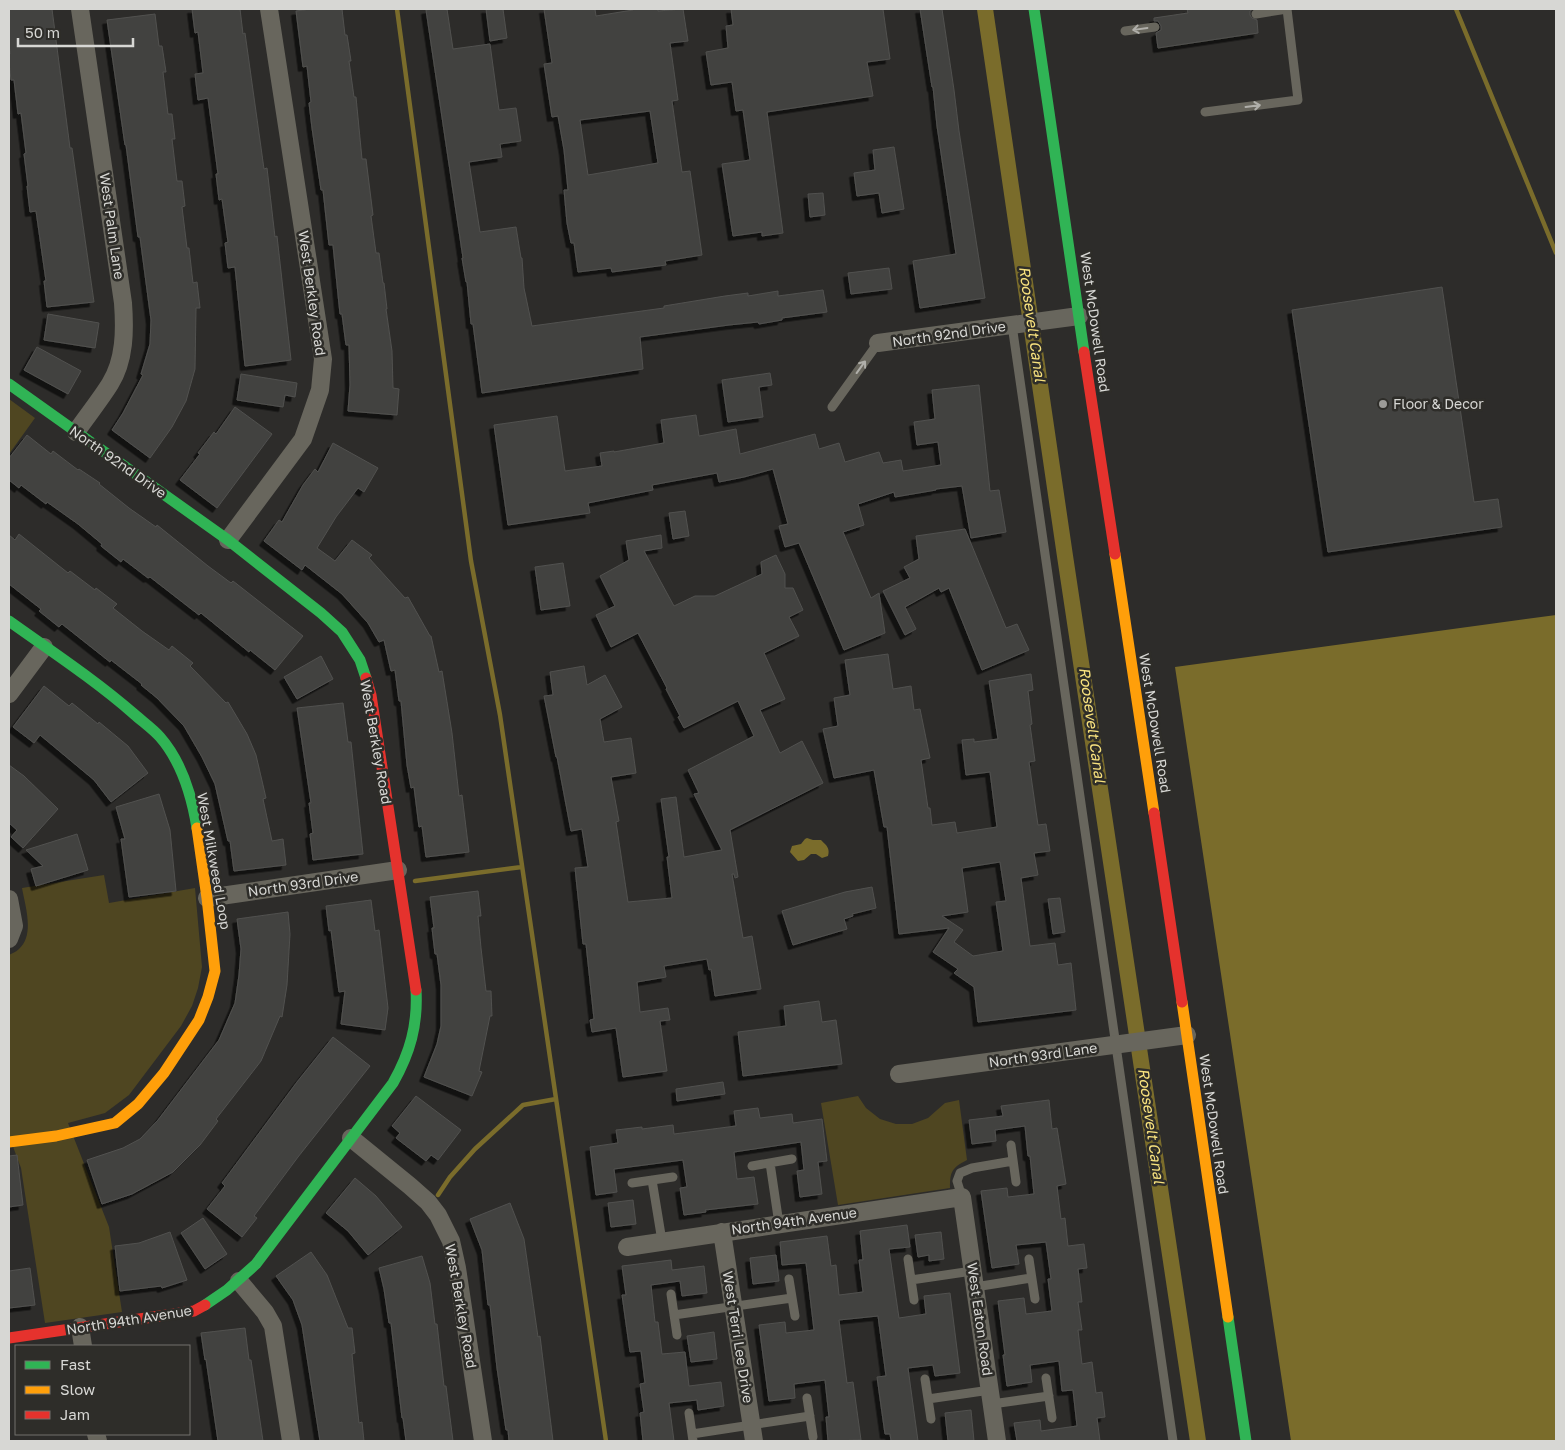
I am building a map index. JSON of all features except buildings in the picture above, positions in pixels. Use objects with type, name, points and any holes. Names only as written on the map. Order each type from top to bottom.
[{"type":"street","name":"West Palm Lane","points":[[76,432],[111,382],[121,356],[125,327],[122,293],[80,9]]},
{"type":"street","name":"West Berkley Road","points":[[269,9],[322,359],[320,390],[303,439],[228,540],[321,613],[342,632],[360,660],[371,696],[416,992],[416,1020],[411,1045],[403,1066],[393,1084],[351,1138],[428,1202],[438,1215],[451,1241],[457,1268],[483,1441]]},
{"type":"street","name":"West McDowell Road","points":[[1034,9],[1246,1441]]},
{"type":"street","name":"North 92nd Drive","points":[[878,344],[1078,316]]},
{"type":"street","name":"North 92nd Drive","points":[[9,384],[228,540]]},
{"type":"street","name":"West Milkweed Loop","points":[[9,622],[103,688],[133,712],[160,738],[172,755],[183,776],[195,817],[215,971],[199,1020],[164,1073],[138,1104],[115,1123],[56,1136],[9,1142]]},
{"type":"street","points":[[9,694],[44,646]]},
{"type":"street","name":"North 93rd Drive","points":[[207,898],[398,870]]},
{"type":"street","points":[[9,899],[14,926],[9,939]]},
{"type":"street","name":"North 93rd Lane","points":[[899,1074],[1187,1035]]},
{"type":"street","name":"North 94th Avenue","points":[[9,1338],[194,1311],[217,1298],[239,1281],[256,1264],[351,1138]]},
{"type":"street","name":"North 94th Avenue","points":[[627,1247],[962,1197]]},
{"type":"street","name":"West Eaton Road","points":[[962,1197],[997,1441]]},
{"type":"street","name":"West Terri Lee Drive","points":[[722,1232],[753,1433]]},
{"type":"street","points":[[239,1281],[265,1312],[273,1326],[291,1441]]},
{"type":"street","points":[[80,1328],[83,1345]]},
{"type":"lane","points":[[1205,112],[1298,100],[1287,9],[1256,14]]},
{"type":"lane","points":[[1125,31],[1155,27]]},
{"type":"lane","points":[[1015,325],[1119,1044],[1173,1441]]},
{"type":"lane","points":[[832,407],[878,344]]},
{"type":"lane","points":[[1011,1145],[1016,1182]]},
{"type":"lane","points":[[752,1166],[792,1159]]},
{"type":"lane","points":[[962,1197],[957,1180],[960,1173],[972,1168],[1013,1161]]},
{"type":"lane","points":[[770,1162],[779,1224]]},
{"type":"lane","points":[[632,1183],[672,1177]]},
{"type":"lane","points":[[652,1180],[662,1242]]},
{"type":"lane","points":[[908,1259],[914,1300]]},
{"type":"lane","points":[[1029,1259],[1034,1299]]},
{"type":"lane","points":[[911,1280],[1031,1278]]},
{"type":"lane","points":[[789,1279],[795,1316]]},
{"type":"lane","points":[[671,1294],[677,1335]]},
{"type":"lane","points":[[674,1315],[792,1298]]},
{"type":"lane","points":[[1046,1378],[1052,1418]]},
{"type":"lane","points":[[925,1379],[931,1419]]},
{"type":"lane","points":[[928,1399],[1049,1396]]},
{"type":"lane","points":[[807,1398],[813,1437]]},
{"type":"lane","points":[[689,1413],[692,1437],[753,1433],[810,1416]]},
{"type":"shaded area","points":[[9,399],[35,418],[9,454]]},
{"type":"shaded area","points":[[1556,615],[1556,1441],[1291,1441],[1175,667]]},
{"type":"shaded area","points":[[807,838],[821,840],[828,847],[828,856],[822,858],[816,854],[811,854],[804,860],[798,861],[790,852],[792,846],[801,844]]},
{"type":"shaded area","points":[[104,875],[109,903],[195,888],[202,967],[192,1006],[181,1026],[129,1095],[105,1113],[68,1123],[109,1227],[122,1312],[45,1323],[21,1168],[9,1136],[9,955],[19,949],[27,936],[28,920],[22,888]]},
{"type":"shaded area","points":[[858,1096],[866,1108],[880,1119],[896,1124],[912,1124],[928,1118],[945,1103],[959,1100],[967,1160],[958,1165],[953,1171],[950,1188],[838,1205],[821,1103]]},
{"type":"waterway","points":[[397,9],[471,561],[500,715],[606,1441]]},
{"type":"waterway","name":"Roosevelt Canal","points":[[985,9],[1198,1441]]},
{"type":"waterway","points":[[1456,9],[1556,253]]},
{"type":"waterway","points":[[415,881],[522,867]]},
{"type":"waterway","points":[[438,1195],[450,1177],[475,1149],[523,1105],[556,1099]]},
{"type":"traffic: fast","points":[[1034,9],[1084,352]]},
{"type":"traffic: fast","points":[[9,384],[228,540],[321,613],[342,632],[360,660],[366,678]]},
{"type":"traffic: fast","points":[[9,621],[104,689],[160,737],[180,768],[192,804],[197,828]]},
{"type":"traffic: fast","points":[[205,1305],[227,1290],[256,1264],[393,1083],[404,1061],[412,1038],[416,1015],[416,990]]},
{"type":"traffic: fast","points":[[1228,1317],[1246,1441]]},
{"type":"traffic: slow","points":[[1115,554],[1154,813]]},
{"type":"traffic: slow","points":[[9,1142],[56,1136],[115,1123],[138,1104],[164,1073],[199,1020],[215,971],[197,828]]},
{"type":"traffic: slow","points":[[1182,1002],[1228,1317]]},
{"type":"traffic: jam","points":[[1084,352],[1115,554]]},
{"type":"traffic: jam","points":[[366,678],[371,695],[416,990]]},
{"type":"traffic: jam","points":[[1154,813],[1182,1002]]},
{"type":"traffic: jam","points":[[9,1338],[194,1311],[205,1305]]},
{"type":"place","name":"Floor & Decor","points":[[1383,404]]}]
